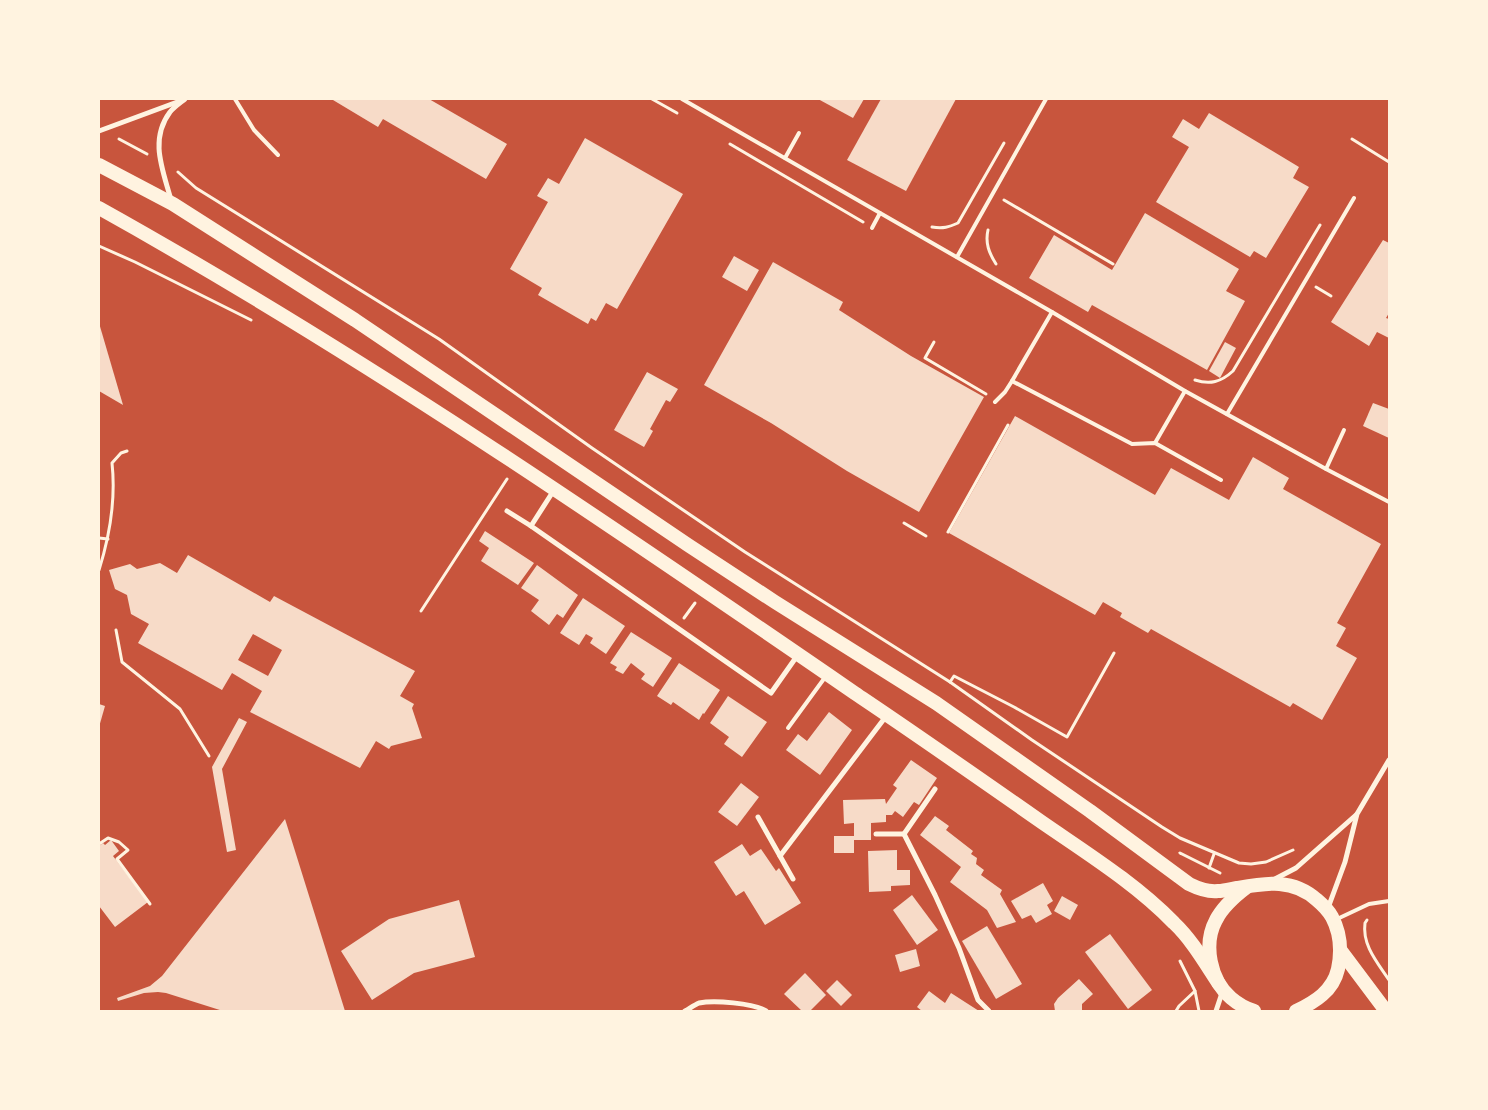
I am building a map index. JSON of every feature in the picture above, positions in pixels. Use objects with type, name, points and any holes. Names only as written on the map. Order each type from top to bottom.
[{"type":"highway","points":[[99,164],[172,204],[355,320],[719,566],[936,703],[1090,811],[1189,884],[1217,892],[1248,886],[1287,884],[1309,892],[1331,915],[1340,936],[1341,951],[1337,971],[1330,988],[1312,1004],[1296,1011]]},
{"type":"highway","points":[[99,208],[252,295],[361,363],[555,489],[799,654],[1097,860],[1153,903],[1177,925],[1189,939],[1229,997],[1243,1007],[1254,1011]]},
{"type":"highway","points":[[1221,986],[1210,963],[1209,941],[1215,920],[1228,902],[1248,886]]},
{"type":"highway","points":[[1341,951],[1386,1011]]},
{"type":"street","points":[[101,130],[185,99]]},
{"type":"street","points":[[172,204],[158,142],[160,132],[171,111],[185,99]]},
{"type":"street","points":[[530,526],[555,489]]},
{"type":"street","points":[[507,511],[771,693],[799,654]]},
{"type":"street","points":[[780,856],[888,715]]},
{"type":"street","points":[[1331,915],[1357,814],[1368,792],[1389,760]]},
{"type":"street","points":[[904,834],[935,789]]},
{"type":"street","points":[[1266,884],[1296,868],[1357,814]]},
{"type":"street","points":[[758,817],[793,879]]},
{"type":"street","points":[[876,834],[904,834]]},
{"type":"street","points":[[904,834],[959,948],[978,1000],[989,1011]]},
{"type":"street","points":[[1216,1011],[1221,986]]},
{"type":"street","points":[[685,1011],[698,1004],[730,1002],[760,1007],[766,1011]]},
{"type":"lane","points":[[235,99],[254,130],[278,155]]},
{"type":"lane","points":[[682,99],[880,212],[1185,391],[1389,502]]},
{"type":"lane","points":[[957,257],[1046,99]]},
{"type":"lane","points":[[785,158],[799,133]]},
{"type":"lane","points":[[1227,414],[1354,198]]},
{"type":"lane","points":[[872,228],[880,212]]},
{"type":"lane","points":[[995,402],[1012,381],[1052,312]]},
{"type":"lane","points":[[1012,381],[1132,444],[1155,443],[1222,480]]},
{"type":"lane","points":[[1155,443],[1185,391]]},
{"type":"lane","points":[[1326,469],[1344,430]]},
{"type":"lane","points":[[788,728],[828,674]]},
{"type":"lane","points":[[1331,915],[1389,901]]},
{"type":"path","points":[[652,99],[683,117]]},
{"type":"path","points":[[101,130],[177,171],[196,188],[439,339],[592,448],[737,547],[950,682],[1061,760],[1180,838],[1239,863],[1266,862],[1293,850]]},
{"type":"path","points":[[932,227],[948,228],[958,223],[1008,137]]},
{"type":"path","points":[[722,139],[872,228]]},
{"type":"path","points":[[1352,139],[1389,162]]},
{"type":"path","points":[[1001,206],[1007,194]]},
{"type":"path","points":[[1004,200],[1113,264]]},
{"type":"path","points":[[1188,376],[1196,381],[1206,383],[1218,382],[1233,371],[1322,223]]},
{"type":"path","points":[[988,228],[988,252],[1002,269]]},
{"type":"path","points":[[99,246],[255,322]]},
{"type":"path","points":[[1316,287],[1331,296]]},
{"type":"path","points":[[934,342],[925,358],[983,392],[995,402]]},
{"type":"path","points":[[948,532],[1008,425]]},
{"type":"path","points":[[99,570],[108,539],[113,500],[112,463],[121,453],[126,451]]},
{"type":"path","points":[[422,611],[508,478],[515,483]]},
{"type":"path","points":[[904,523],[926,536]]},
{"type":"path","points":[[99,538],[108,539]]},
{"type":"path","points":[[687,598],[695,603],[690,610]]},
{"type":"path","points":[[116,630],[122,662],[180,709],[209,756]]},
{"type":"path","points":[[950,682],[954,676],[1067,737],[1114,653]]},
{"type":"path","points":[[99,844],[108,838],[123,845],[128,850],[116,858],[150,904]]},
{"type":"path","points":[[1368,920],[1365,923],[1364,934],[1368,947],[1389,980]]},
{"type":"path","points":[[1179,959],[1195,991],[1199,1011]]},
{"type":"path","points":[[1176,1011],[1195,991]]},
{"type":"building","points":[[334,99],[429,99],[507,144],[486,179],[383,119],[378,127]]},
{"type":"building","points":[[818,99],[864,99],[853,118]]},
{"type":"building","points":[[881,99],[956,99],[906,191],[847,160]]},
{"type":"building","points":[[1209,113],[1299,167],[1293,178],[1309,187],[1266,258],[1254,251],[1250,257],[1156,202],[1189,147],[1172,137],[1183,119],[1199,129]]},
{"type":"building","points":[[585,138],[683,194],[617,309],[606,303],[596,321],[591,318],[588,324],[538,295],[542,288],[510,269],[548,202],[537,196],[548,178],[559,184]]},
{"type":"building","points":[[1145,213],[1239,269],[1226,291],[1245,301],[1207,370],[1092,305],[1088,312],[1029,278],[1054,235],[1112,270]]},
{"type":"building","points":[[1383,240],[1389,243],[1389,313],[1386,318],[1389,319],[1389,338],[1377,332],[1369,346],[1331,322]]},
{"type":"building","points":[[734,256],[759,270],[747,291],[722,277]]},
{"type":"building","points":[[773,262],[843,302],[839,310],[911,356],[984,397],[919,512],[704,385]]},
{"type":"building","points":[[99,323],[123,405],[99,391]]},
{"type":"building","points":[[1225,342],[1236,348],[1220,378],[1209,371]]},
{"type":"building","points":[[647,372],[678,389],[670,402],[666,400],[650,429],[653,431],[644,447],[614,430]]},
{"type":"building","points":[[1373,403],[1389,409],[1389,438],[1363,426]]},
{"type":"building","points":[[1015,416],[1155,495],[1171,468],[1229,500],[1253,457],[1289,478],[1283,489],[1381,544],[1337,623],[1346,628],[1336,646],[1357,658],[1322,720],[1293,703],[1290,707],[1151,629],[1148,633],[1120,617],[1122,613],[1103,602],[1095,615],[949,533]]},
{"type":"building","points":[[485,531],[534,563],[518,585],[481,561],[489,548],[479,541]]},
{"type":"building","points":[[188,555],[270,602],[274,596],[415,671],[400,696],[414,704],[412,708],[422,738],[391,746],[389,749],[376,741],[360,768],[250,712],[262,691],[232,673],[222,690],[138,643],[149,624],[131,614],[127,595],[115,589],[109,570],[130,564],[137,569],[160,563],[177,573]],"holes":[[[253,634],[282,650],[268,676],[238,660]]]},
{"type":"building","points":[[537,565],[578,595],[563,618],[557,614],[549,625],[531,611],[539,600],[521,588]]},
{"type":"building","points":[[583,598],[625,626],[606,654],[590,643],[593,638],[586,634],[579,645],[560,633]]},
{"type":"building","points":[[631,632],[672,658],[653,687],[641,679],[645,674],[631,663],[623,674],[615,670],[617,667],[610,663]]},
{"type":"building","points":[[679,663],[720,690],[699,720],[673,702],[671,705],[657,696]]},
{"type":"building","points":[[728,696],[767,722],[742,757],[724,744],[729,737],[710,723]]},
{"type":"building","points":[[99,704],[105,706],[99,727]]},
{"type":"building","points":[[829,712],[852,730],[820,775],[786,750],[798,734],[807,741]]},
{"type":"building","points":[[239,718],[247,722],[222,769],[236,850],[227,852],[212,767]]},
{"type":"building","points":[[911,760],[937,778],[919,805],[914,802],[903,817],[895,811],[892,815],[886,815],[886,822],[871,823],[871,840],[854,840],[854,853],[834,853],[834,836],[854,836],[854,823],[844,824],[843,800],[885,799],[886,804],[897,788],[893,785]]},
{"type":"building","points":[[741,783],[759,797],[737,826],[718,812]]},
{"type":"building","points":[[935,816],[949,826],[946,830],[973,851],[971,854],[977,858],[976,864],[984,870],[981,875],[1002,890],[1000,894],[1016,922],[997,928],[987,910],[950,882],[961,867],[920,835]]},
{"type":"building","points":[[285,819],[345,1011],[223,1011],[158,992],[144,993],[118,1001],[117,998],[150,986],[162,976]]},
{"type":"building","points":[[111,840],[119,851],[113,856],[148,902],[115,927],[99,906],[99,846],[103,843],[105,845]]},
{"type":"building","points":[[742,844],[750,856],[761,849],[776,871],[779,868],[801,903],[765,925],[744,891],[736,896],[714,862]]},
{"type":"building","points":[[897,850],[897,870],[910,870],[910,885],[891,886],[891,891],[869,892],[868,851]]},
{"type":"building","points":[[1043,883],[1053,901],[1047,905],[1052,914],[1036,923],[1031,915],[1022,919],[1011,901]]},
{"type":"building","points":[[912,895],[938,930],[917,945],[893,910]]},
{"type":"building","points":[[1062,896],[1078,905],[1070,920],[1054,911]]},
{"type":"building","points":[[459,900],[475,957],[414,973],[372,1000],[341,951],[389,919]]},
{"type":"building","points":[[987,926],[1022,984],[996,999],[962,941]]},
{"type":"building","points":[[1110,934],[1152,990],[1128,1009],[1085,952]]},
{"type":"building","points":[[916,949],[920,966],[900,972],[895,955]]},
{"type":"building","points":[[805,973],[826,995],[810,1011],[802,1011],[784,994]]},
{"type":"building","points":[[1079,979],[1093,994],[1082,1004],[1082,1011],[1055,1011],[1054,1004],[1058,998]]},
{"type":"building","points":[[837,980],[852,995],[841,1006],[826,991]]},
{"type":"building","points":[[929,991],[945,1003],[951,993],[979,1011],[922,1011],[917,1007]]}]
